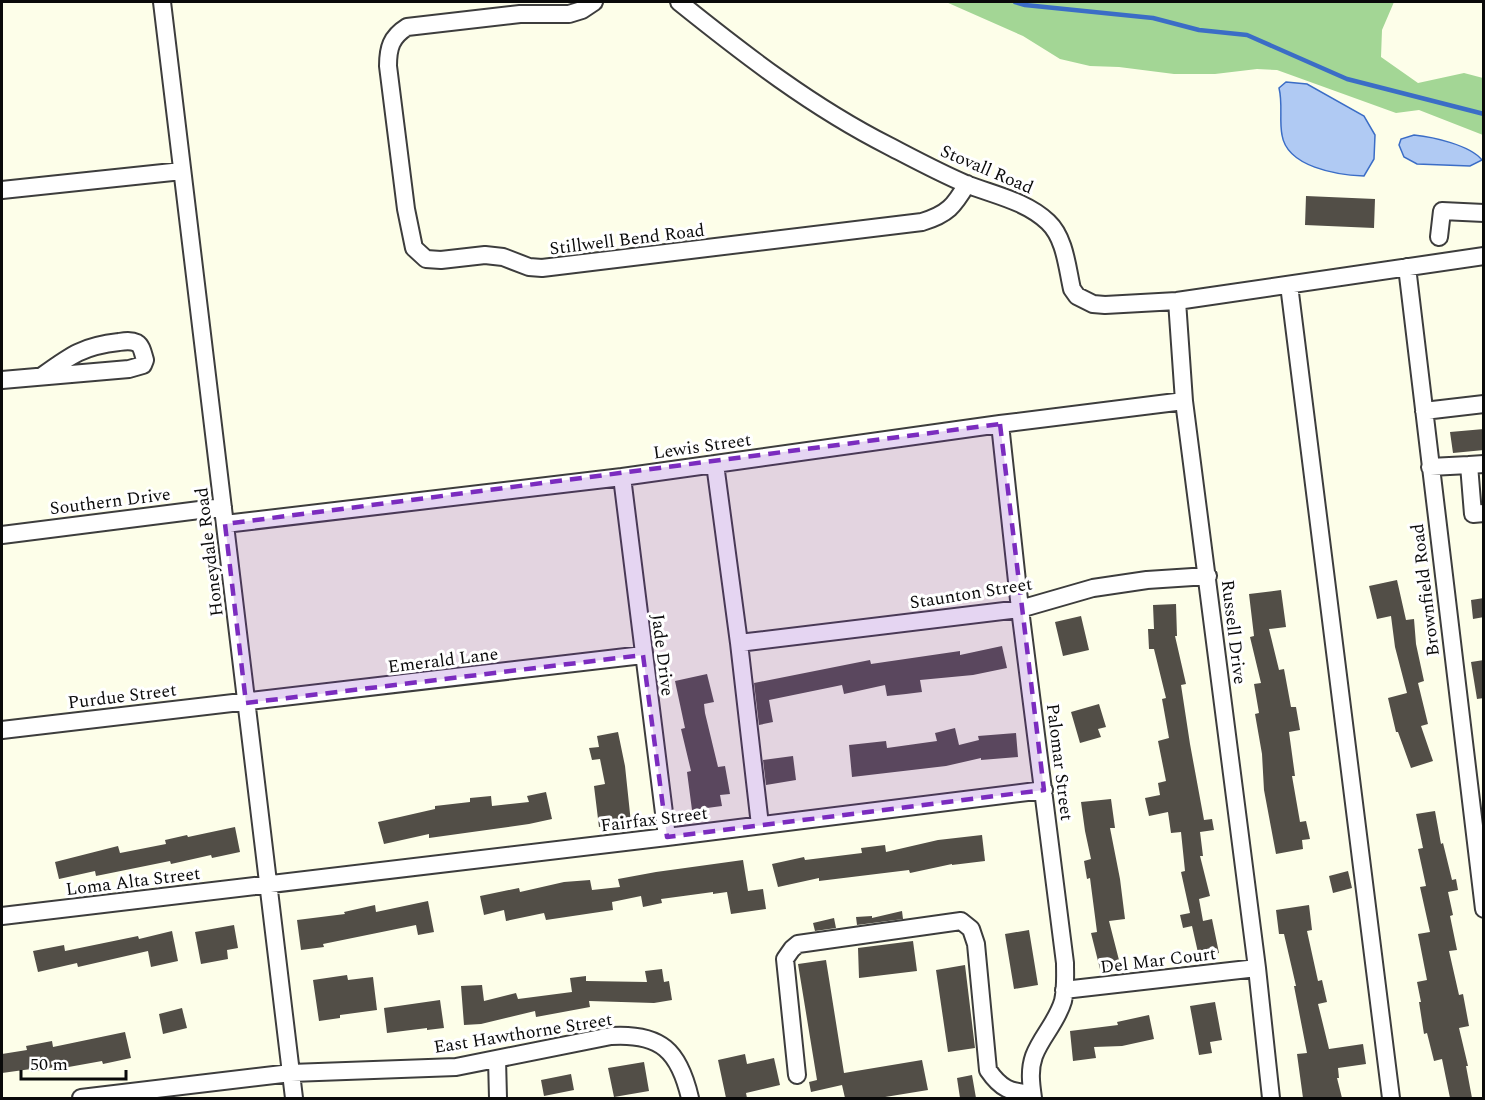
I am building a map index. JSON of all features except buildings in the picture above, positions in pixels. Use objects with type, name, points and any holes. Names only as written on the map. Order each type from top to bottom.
[{"type":"street","name":"Honeydale Road","points":[[162,2],[294,1098]]},
{"type":"street","name":"Stillwell Bend Road","points":[[594,2],[582,10],[569,14],[519,14],[407,27],[397,33],[391,42],[388,66],[406,209],[414,248],[420,255],[426,259],[441,260],[485,255],[502,257],[529,267],[542,268],[922,222],[947,211],[956,202],[967,184]]},
{"type":"street","name":"Stovall Road","points":[[679,2],[800,95],[885,144],[967,184],[1039,214],[1051,224],[1059,237],[1072,289],[1083,301],[1105,305],[1176,301],[1484,256]]},
{"type":"street","points":[[2,190],[182,171]]},
{"type":"street","points":[[1440,237],[1442,211],[1484,213]]},
{"type":"street","name":"Brownfield Road","points":[[1407,267],[1430,467],[1478,814],[1484,909]]},
{"type":"street","points":[[1289,285],[1391,1098]]},
{"type":"street","name":"Russell Drive","points":[[1176,301],[1184,401],[1257,968],[1271,1098]]},
{"type":"street","points":[[2,380],[129,369],[142,365],[145,360],[136,342],[104,344],[84,348],[71,354],[42,376]]},
{"type":"street","name":"Lewis Street","points":[[225,524],[622,477],[1000,424],[1184,401]]},
{"type":"street","points":[[1424,411],[1484,404]]},
{"type":"street","name":"Palomar Street","points":[[1000,424],[1020,609],[1065,963],[1065,990],[1062,1002],[1050,1031],[1034,1057],[1030,1074],[1033,1096]]},
{"type":"street","points":[[715,464],[760,825]]},
{"type":"street","points":[[1430,467],[1476,464],[1473,514],[1484,513]]},
{"type":"street","name":"Jade Drive","points":[[622,477],[667,837]]},
{"type":"street","name":"Southern Drive","points":[[2,535],[223,507]]},
{"type":"street","name":"Staunton Street","points":[[739,643],[1020,609],[1092,588],[1147,580],[1208,576]]},
{"type":"street","name":"Emerald Lane","points":[[246,703],[643,656]]},
{"type":"street","name":"Purdue Street","points":[[2,730],[241,701],[246,703]]},
{"type":"street","name":"Fairfax Street","points":[[268,885],[1044,790]]},
{"type":"street","name":"Loma Alta Street","points":[[2,916],[268,885]]},
{"type":"street","points":[[797,1075],[785,959],[792,949],[798,944],[961,921],[971,929],[976,944],[988,1070],[998,1084],[1014,1092],[1033,1096]]},
{"type":"street","name":"Del Mar Court","points":[[1065,990],[1257,968]]},
{"type":"street","name":"East Hawthorne Street","points":[[81,1098],[291,1073],[456,1067],[611,1036],[645,1037],[671,1053],[680,1066],[690,1098]]},
{"type":"street","points":[[497,1059],[498,1098]]},
{"type":"highlighted area","points":[[1000,424],[1044,790],[667,837],[643,655],[246,703],[225,524]]},
{"type":"green space","points":[[946,2],[1394,2],[1382,30],[1381,57],[1418,83],[1464,73],[1483,78],[1483,135],[1419,110],[1396,113],[1277,70],[1174,74],[1090,66],[1060,59],[1023,36]]},
{"type":"water","points":[[1286,82],[1307,84],[1364,116],[1375,135],[1374,159],[1364,176],[1328,171],[1303,162],[1293,155],[1286,146],[1281,129],[1279,88]]},
{"type":"water","points":[[1414,135],[1460,146],[1482,160],[1470,166],[1417,164],[1404,157],[1399,145],[1401,139]]},
{"type":"waterway","points":[[1015,2],[1025,5],[1153,18],[1199,30],[1247,35],[1347,79],[1484,114]]}]
